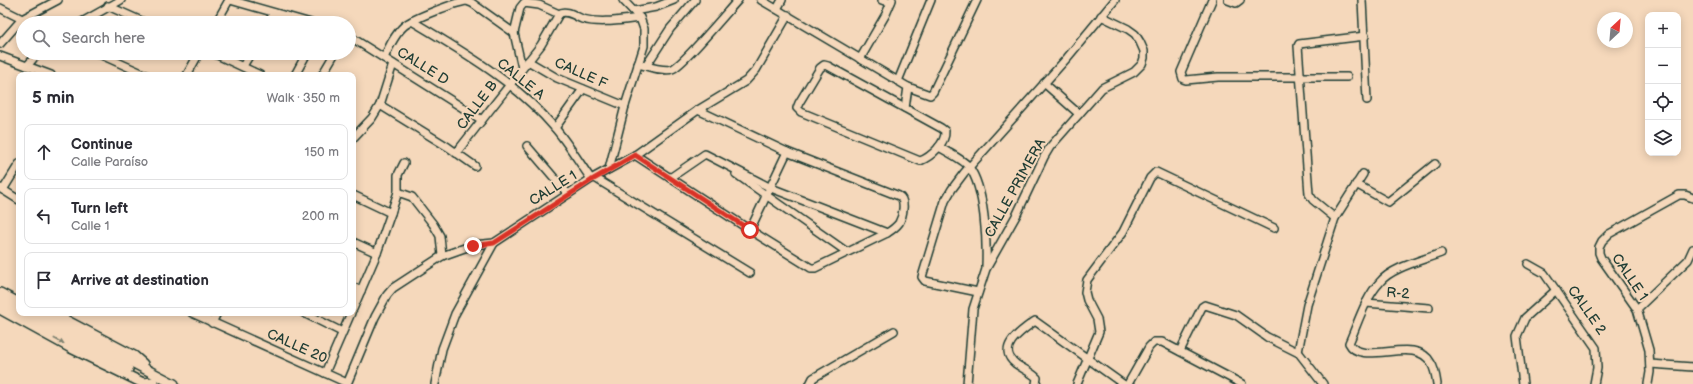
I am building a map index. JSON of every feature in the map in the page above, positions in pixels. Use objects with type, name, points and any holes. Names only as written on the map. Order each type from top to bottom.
[{"type":"main road","points":[[0,286],[16,294]]},
{"type":"main road","points":[[0,293],[16,301]]},
{"type":"main road","points":[[0,301],[16,309]]},
{"type":"main road","points":[[0,309],[71,348],[143,383],[155,381]]},
{"type":"main road","points":[[28,316],[155,381],[174,384]]},
{"type":"main road","points":[[43,316],[155,381]]},
{"type":"main road","points":[[58,316],[134,356],[155,381]]},
{"type":"street","points":[[28,16],[58,0]]},
{"type":"street","points":[[92,16],[121,0]]},
{"type":"street","points":[[220,16],[230,0],[285,16]]},
{"type":"street","points":[[609,169],[625,106],[644,46],[644,29],[640,18],[623,0]]},
{"type":"street","points":[[634,11],[656,7],[674,0]]},
{"type":"street","points":[[646,66],[670,29],[695,0]]},
{"type":"street","points":[[638,64],[664,70],[671,70],[677,66],[738,0]]},
{"type":"street","points":[[761,0],[908,87],[930,95],[933,92],[977,0]]},
{"type":"street","points":[[777,10],[782,0]]},
{"type":"street","points":[[860,59],[886,14],[891,1],[882,0]]},
{"type":"street","points":[[898,81],[931,0]]},
{"type":"street","points":[[978,292],[925,282],[922,277],[945,200],[969,167],[1115,0]]},
{"type":"street","points":[[1212,0],[1181,72],[1183,79],[1218,77],[1347,77]]},
{"type":"street","points":[[1228,0],[1236,3],[1240,0]]},
{"type":"street","points":[[1362,0],[1367,100]]},
{"type":"street","points":[[384,58],[393,40],[403,26],[412,21],[467,1],[514,33]]},
{"type":"street","points":[[522,68],[514,33],[520,8],[524,3],[539,5],[559,14],[566,12],[583,19],[598,21],[640,18]]},
{"type":"street","points":[[108,6],[130,16]]},
{"type":"street","points":[[0,8],[16,16]]},
{"type":"street","name":"CALLE B","points":[[456,153],[541,45],[559,14]]},
{"type":"street","name":"CALLE 1","points":[[347,383],[374,317],[387,295],[400,284],[442,256],[473,246],[494,243],[568,194],[635,155],[698,110],[750,77],[788,16]]},
{"type":"street","name":"CALLE PRIMERA","points":[[968,384],[974,310],[978,292],[986,269],[1017,214],[1047,152],[1104,86],[1134,72],[1142,64],[1144,51],[1135,34],[1101,16]]},
{"type":"street","name":"CALLE A","points":[[412,21],[472,58],[509,84],[534,106],[555,128],[593,179]]},
{"type":"street","points":[[0,44],[16,26]]},
{"type":"street","points":[[1335,218],[1313,200],[1309,194],[1298,46],[1300,44],[1365,36]]},
{"type":"street","name":"CALLE D","points":[[356,40],[482,120]]},
{"type":"street","points":[[0,56],[43,72]]},
{"type":"street","points":[[27,66],[32,60]]},
{"type":"street","points":[[113,60],[139,72]]},
{"type":"street","points":[[189,72],[195,60]]},
{"type":"street","points":[[229,60],[254,72]]},
{"type":"street","points":[[243,66],[247,60]]},
{"type":"street","points":[[297,72],[303,60]]},
{"type":"street","points":[[324,72],[331,60]]},
{"type":"street","name":"CALLE F","points":[[528,61],[557,78],[625,106]]},
{"type":"street","points":[[356,135],[372,118],[380,105],[393,64]]},
{"type":"street","points":[[828,66],[945,131],[945,136],[939,147],[926,159],[920,161],[801,112],[797,108],[820,68],[828,66]]},
{"type":"street","points":[[1044,83],[1079,114]]},
{"type":"street","points":[[905,108],[908,87]]},
{"type":"street","points":[[555,128],[582,89]]},
{"type":"street","points":[[380,105],[475,166]]},
{"type":"street","points":[[635,155],[807,266],[815,268],[887,233],[894,229],[900,221],[904,202],[902,198],[788,152],[698,110]]},
{"type":"street","points":[[527,146],[568,194]]},
{"type":"street","points":[[939,147],[969,167],[978,187],[987,244],[986,269]]},
{"type":"street","points":[[750,230],[788,152]]},
{"type":"street","points":[[670,178],[705,154],[771,188],[887,233]]},
{"type":"street","points":[[356,303],[377,253],[398,192],[398,175],[404,163]]},
{"type":"street","points":[[723,164],[767,197],[847,252]]},
{"type":"street","points":[[1356,184],[1388,202],[1436,164]]},
{"type":"street","points":[[16,168],[2,189],[16,198]]},
{"type":"street","points":[[1077,384],[1098,336],[1099,325],[1097,319],[1086,300],[1085,292],[1087,280],[1123,232],[1150,178],[1156,172],[1274,228]]},
{"type":"street","points":[[1298,352],[1307,305],[1322,264],[1335,218],[1363,174]]},
{"type":"street","points":[[593,179],[750,273]]},
{"type":"street","points":[[398,192],[412,197],[433,224],[440,236],[442,256]]},
{"type":"street","name":"CALLE 1","points":[[1648,384],[1650,364],[1649,350],[1637,309],[1601,258],[1599,247],[1602,241],[1609,234],[1679,195],[1685,195],[1693,198]]},
{"type":"street","points":[[356,196],[391,212]]},
{"type":"street","points":[[356,243],[377,253]]},
{"type":"street","points":[[435,384],[442,350],[455,314],[494,243]]},
{"type":"street","points":[[1637,309],[1688,260],[1693,249]]},
{"type":"street","points":[[1437,384],[1431,363],[1426,356],[1420,352],[1360,352],[1351,347],[1349,342],[1366,303],[1380,282],[1398,269],[1441,253]]},
{"type":"street","name":"CALLE 2","points":[[1528,264],[1544,273],[1596,348],[1598,368],[1594,384]]},
{"type":"street","points":[[356,289],[361,292]]},
{"type":"street","points":[[1523,384],[1517,336],[1525,318],[1556,290]]},
{"type":"street","name":"R-2","points":[[1366,303],[1429,308]]},
{"type":"street","points":[[1180,351],[1202,307],[1205,305],[1236,315],[1267,337],[1298,352],[1322,384]]},
{"type":"street","name":"CALLE 20","points":[[198,316],[347,383]]},
{"type":"street","points":[[212,323],[216,316]]},
{"type":"street","points":[[310,316],[342,332]]},
{"type":"street","points":[[325,372],[350,316]]},
{"type":"street","points":[[1036,384],[1038,378],[1016,364],[1008,355],[1009,344],[1016,336],[1035,321],[1123,384]]},
{"type":"street","points":[[810,384],[813,378],[894,331]]},
{"type":"street","points":[[1128,384],[1149,347],[1154,342],[1162,342],[1242,384]]},
{"type":"street","points":[[1650,364],[1693,367]]},
{"type":"route","points":[[473,246],[494,243],[592,180],[635,155],[750,230]]}]
